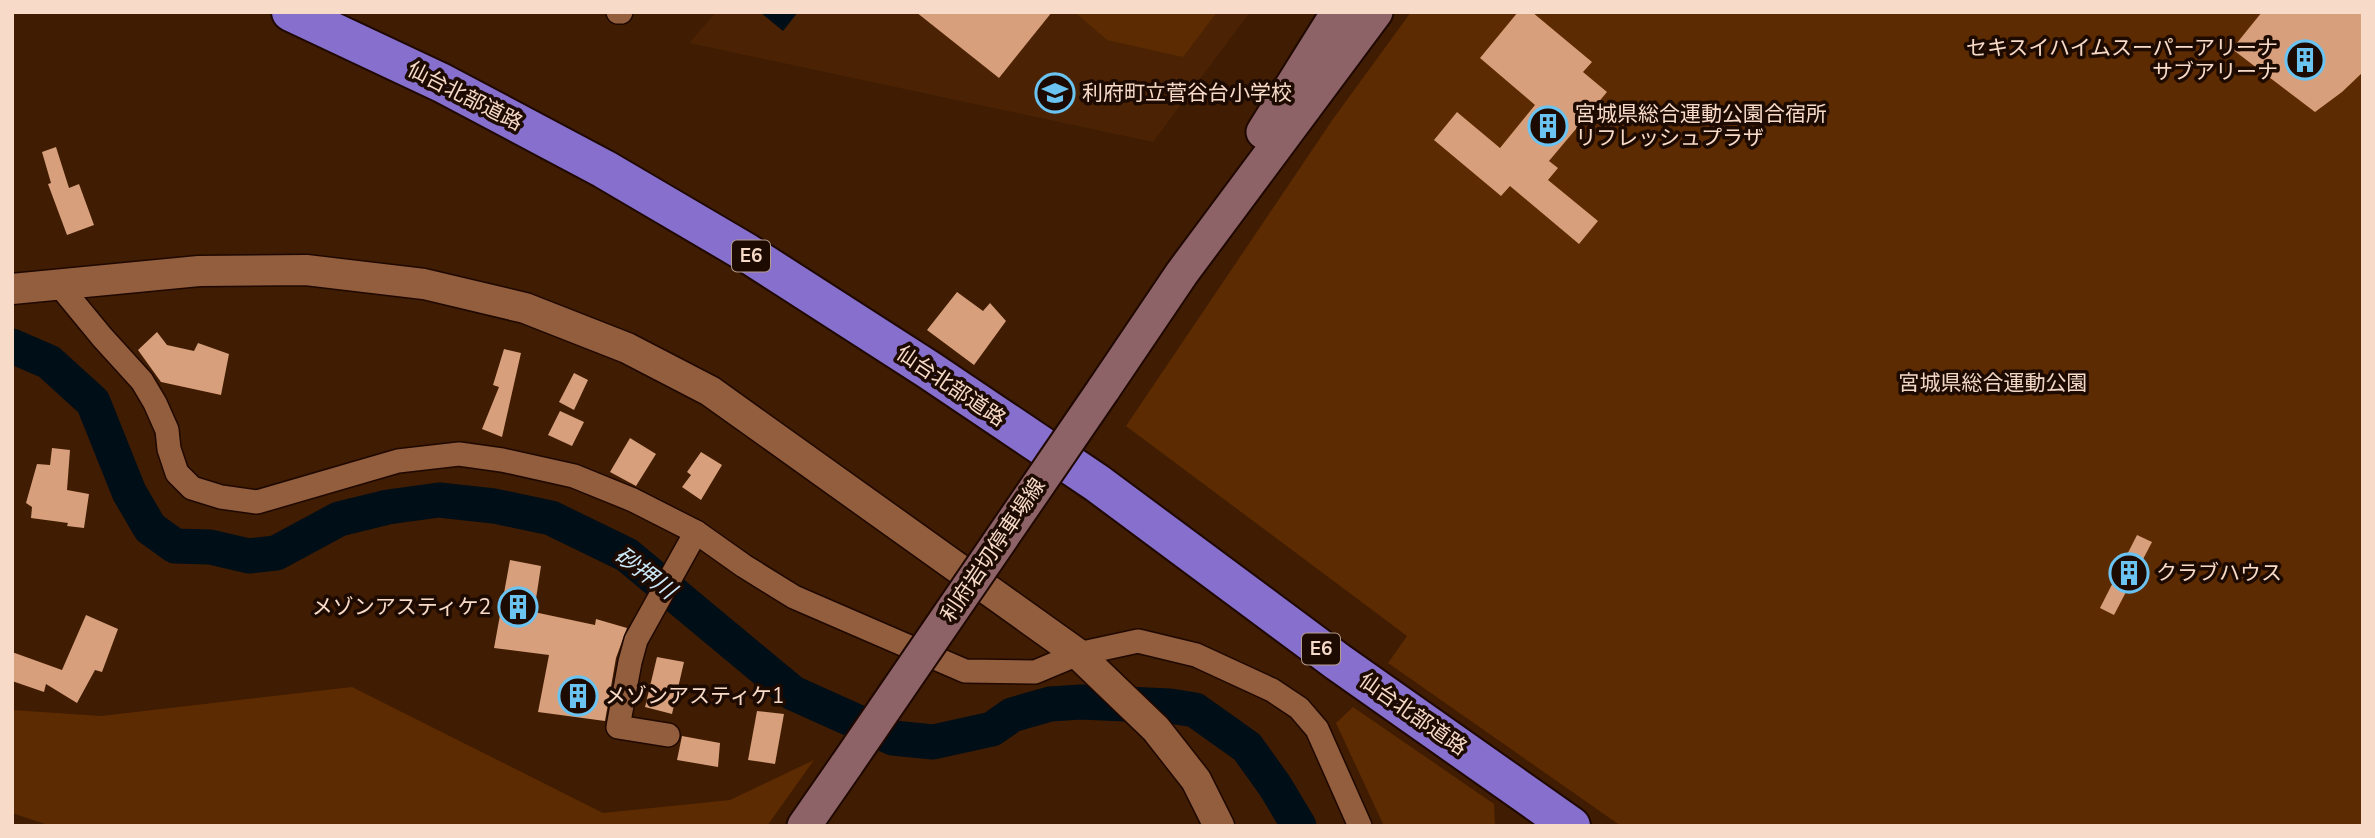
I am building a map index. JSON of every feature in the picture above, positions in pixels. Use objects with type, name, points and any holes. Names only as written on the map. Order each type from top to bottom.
[{"type":"highway","name":"仙台北部道路","points":[[291,12],[453,89],[604,169],[747,253],[929,370],[1097,484],[1338,662],[1571,826]]},
{"type":"main road","name":"利府岩切停車場線","points":[[1182,273],[1216,205],[1338,12]]},
{"type":"main road","name":"利府岩切停車場線","points":[[804,826],[1182,273],[1376,12]]},
{"type":"street","points":[[12,289],[199,271],[306,270],[424,284],[525,308],[627,348],[710,391],[1087,662],[1156,729],[1196,780],[1219,826]]},
{"type":"street","points":[[60,285],[142,381],[167,430],[169,449],[177,473],[192,488],[221,497],[257,502],[398,461],[459,454],[502,460],[574,476],[633,500],[696,532],[794,597],[965,671],[1035,672],[1087,662],[1138,641],[1196,655],[1272,690],[1299,708],[1317,729],[1360,826]]},
{"type":"street","points":[[668,735],[618,727],[636,640],[696,532]]},
{"type":"shaded area","name":"利府町立菅谷台小学校","points":[[716,12],[1250,12],[1153,142],[689,43]]},
{"type":"shaded area","points":[[760,12],[798,12],[783,31]]},
{"type":"green space","points":[[1075,12],[1217,12],[1183,57],[1107,40]]},
{"type":"green space","name":"宮城県総合運動公園","points":[[1411,12],[2363,12],[2363,826],[1621,826],[1388,663],[1407,636],[1126,426],[1333,119]]},
{"type":"green space","points":[[352,687],[603,813],[730,800],[814,760],[767,826],[51,826],[12,813],[12,710],[101,716]]},
{"type":"green space","points":[[1353,707],[1494,804],[1495,826],[1384,826],[1336,723]]},
{"type":"building","points":[[916,12],[1052,12],[999,78]]},
{"type":"building","name":"宮城県総合運動公園合宿所 リフレッシュプラザ","points":[[1518,12],[1532,12],[1592,62],[1583,72],[1607,92],[1549,161],[1558,168],[1548,180],[1598,221],[1579,244],[1510,186],[1501,196],[1434,140],[1457,112],[1500,148],[1535,105],[1480,58]]},
{"type":"building","name":"セキスイハイムスーパーアリーナ サブアリーナ","points":[[2262,12],[2363,12],[2363,72],[2315,112],[2232,49]]},
{"type":"building","points":[[56,147],[69,188],[79,184],[94,225],[67,235],[48,184],[51,183],[42,152]]},
{"type":"building","points":[[957,292],[983,311],[990,303],[1006,321],[974,365],[927,330]]},
{"type":"building","points":[[157,332],[167,345],[194,351],[198,343],[229,354],[221,395],[161,382],[138,350]]},
{"type":"building","points":[[504,349],[521,353],[502,437],[482,429],[499,387],[493,385]]},
{"type":"building","points":[[574,373],[588,380],[574,410],[559,402]]},
{"type":"building","points":[[560,411],[584,422],[572,446],[548,435]]},
{"type":"building","points":[[630,438],[656,454],[636,486],[610,472]]},
{"type":"building","points":[[52,448],[70,450],[67,490],[89,494],[84,528],[31,518],[32,507],[26,503],[37,464],[50,465]]},
{"type":"building","points":[[701,452],[722,465],[701,500],[682,487],[691,475],[687,472]]},
{"type":"building","name":"クラブハウス","points":[[2137,535],[2152,542],[2114,615],[2100,608]]},
{"type":"building","points":[[510,560],[541,566],[534,612],[595,625],[596,619],[627,628],[616,658],[605,721],[538,712],[549,655],[494,648]]},
{"type":"building","points":[[86,615],[118,629],[102,672],[95,670],[77,703],[46,684],[44,692],[12,681],[12,652],[62,670]]},
{"type":"building","points":[[657,657],[684,662],[672,714],[645,707]]},
{"type":"building","points":[[757,711],[784,714],[775,764],[748,760]]},
{"type":"building","points":[[682,736],[720,743],[718,767],[677,760]]},
{"type":"waterway","name":"砂押川","points":[[12,346],[49,362],[93,402],[129,492],[150,528],[175,546],[210,547],[249,556],[276,553],[339,519],[388,507],[439,500],[494,506],[551,518],[627,555],[793,693],[893,738],[933,742],[992,729],[1012,715],[1050,704],[1081,702],[1170,706],[1195,710],[1247,747],[1299,826]]},
{"type":"place","name":"セキスイハイムスーパーアリーナ サブアリーナ","points":[[2305,60]]},
{"type":"place","name":"利府町立菅谷台小学校","points":[[1055,93]]},
{"type":"place","name":"宮城県総合運動公園合宿所 リフレッシュプラザ","points":[[1548,126]]},
{"type":"place","name":"クラブハウス","points":[[2129,573]]},
{"type":"place","name":"メゾンアスティケ2","points":[[518,607]]},
{"type":"place","name":"メゾンアスティケ1","points":[[578,696]]}]
